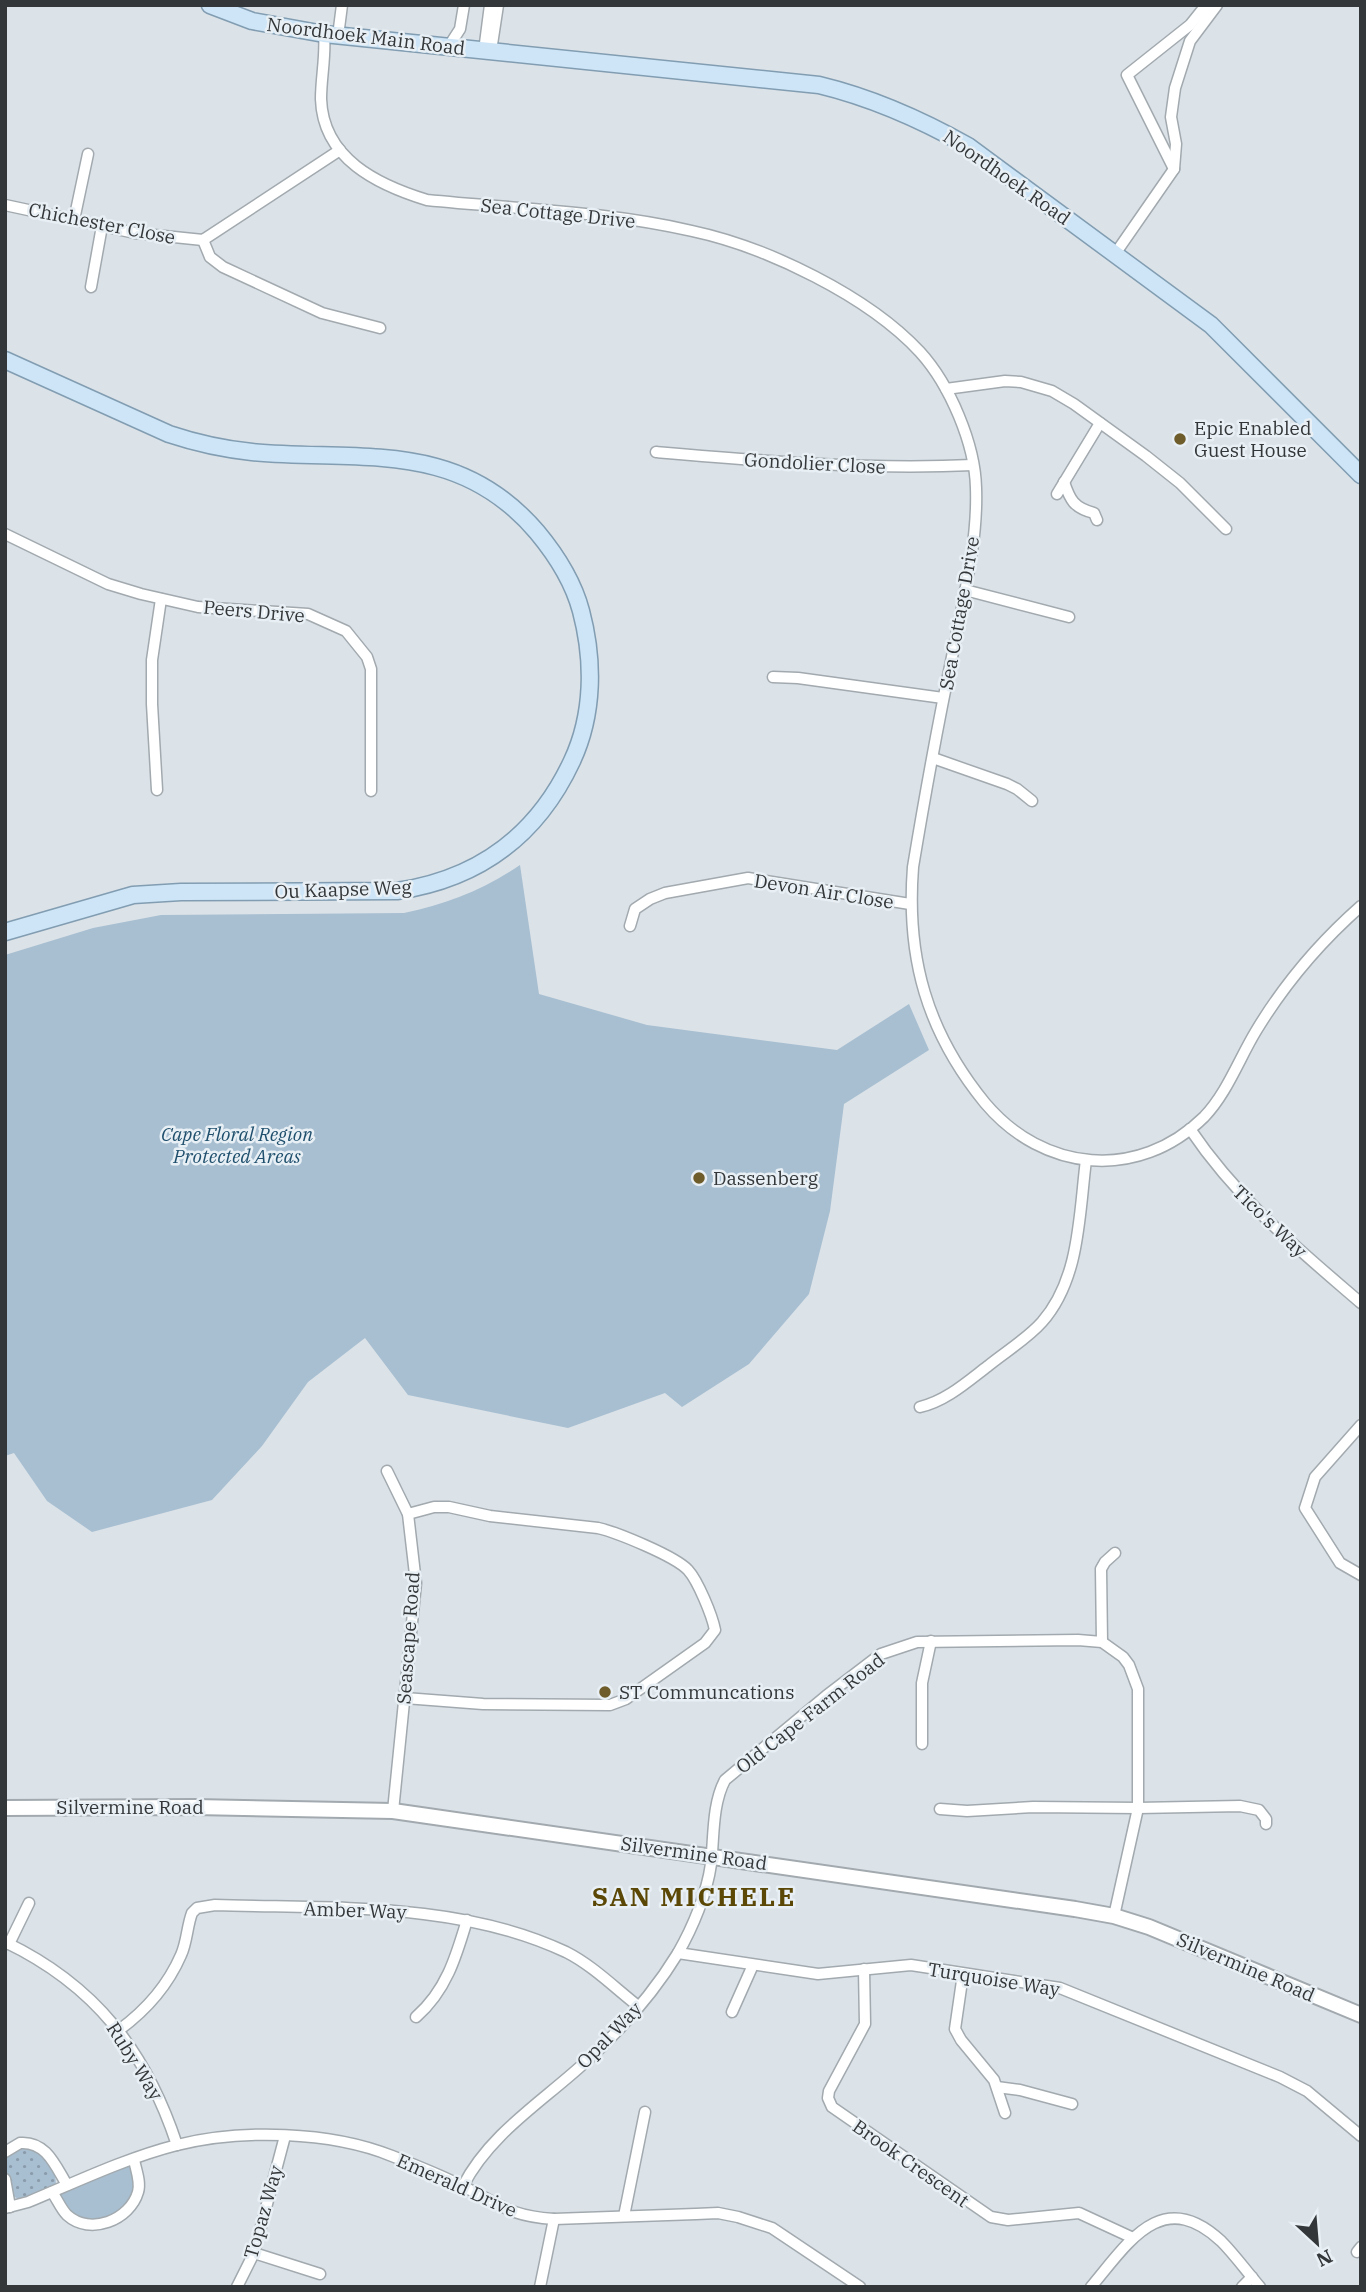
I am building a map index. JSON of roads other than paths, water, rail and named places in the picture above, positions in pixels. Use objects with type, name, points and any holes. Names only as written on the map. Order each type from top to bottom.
[{"type":"main road","name":"Noordhoek Main Road","points":[[210,5],[251,21],[331,35],[487,51]]},
{"type":"main road","name":"Noordhoek Road","points":[[487,51],[819,85],[858,94],[931,125],[968,146],[1212,325],[1361,475]]},
{"type":"main road","name":"Ou Kaapse Weg","points":[[5,360],[169,434],[196,443],[251,452],[395,457],[435,466],[471,481],[519,513],[561,563],[579,604],[589,647],[590,665],[588,706],[582,731],[576,753],[556,791],[533,823],[520,835],[497,854],[457,875],[397,891],[181,892],[133,895],[5,932]]},
{"type":"street","name":"Sea Cottage Drive","points":[[342,5],[326,53],[321,99],[326,123],[340,150],[370,177],[393,190],[427,200],[647,222],[694,231],[739,244],[815,277],[886,321],[920,352],[946,389],[963,427],[973,465],[976,509],[965,590],[913,867],[910,904],[913,944],[923,991],[944,1043],[993,1112],[1019,1135],[1060,1155],[1110,1161],[1153,1151],[1190,1129],[1216,1103],[1254,1034],[1294,974],[1334,929],[1361,906]]},
{"type":"street","points":[[449,47],[460,29],[464,5]]},
{"type":"street","points":[[487,51],[490,5]]},
{"type":"street","points":[[487,51],[498,5]]},
{"type":"street","points":[[1115,254],[1174,169],[1176,144],[1171,117],[1175,88],[1193,28],[1206,5]]},
{"type":"street","points":[[1174,169],[1126,75],[1193,28],[1217,5]]},
{"type":"street","name":"Chichester Close","points":[[5,205],[135,233],[203,240],[340,150]]},
{"type":"street","points":[[74,220],[88,154]]},
{"type":"street","points":[[91,288],[102,226]]},
{"type":"street","points":[[203,240],[210,257],[223,267],[314,310],[380,328]]},
{"type":"street","points":[[946,389],[1021,382],[1052,391],[1180,483],[1226,529]]},
{"type":"street","points":[[1057,494],[1100,423]]},
{"type":"street","name":"Gondolier Close","points":[[656,452],[799,464],[931,467],[973,465]]},
{"type":"street","points":[[1064,482],[1072,503],[1080,509],[1094,513],[1097,520]]},
{"type":"street","name":"Peers Drive","points":[[5,534],[108,584],[198,607],[307,614],[346,631],[367,657],[371,669],[371,791]]},
{"type":"street","points":[[965,590],[1069,617]]},
{"type":"street","points":[[157,790],[152,660],[161,599]]},
{"type":"street","points":[[773,677],[943,698]]},
{"type":"street","points":[[933,758],[1007,784],[1032,801]]},
{"type":"street","name":"Devon Air Close","points":[[630,926],[635,909],[650,899],[702,885],[748,878],[910,904]]},
{"type":"street","name":"Tico's Way","points":[[1190,1129],[1254,1209],[1361,1303]]},
{"type":"street","points":[[920,1408],[940,1401],[972,1378],[1035,1329],[1049,1312],[1070,1272],[1086,1160]]},
{"type":"street","points":[[1361,1425],[1315,1477],[1305,1508],[1340,1563],[1361,1575]]},
{"type":"street","name":"Seascape Road","points":[[387,1471],[408,1514],[416,1583],[393,1811]]},
{"type":"street","points":[[405,1698],[483,1704],[617,1703],[705,1643],[715,1630],[695,1580],[685,1567],[614,1532],[490,1516],[449,1507],[433,1507],[408,1514]]},
{"type":"street","points":[[1114,1916],[1138,1808],[1138,1689],[1123,1657],[1102,1643],[1101,1569],[1115,1553]]},
{"type":"street","name":"Old Cape Farm Road","points":[[712,1856],[721,1787],[732,1772],[881,1654],[907,1644],[931,1641],[1078,1640],[1102,1643]]},
{"type":"street","points":[[922,1744],[922,1683],[931,1641]]},
{"type":"street","name":"Silvermine Road","points":[[5,1808],[195,1807],[393,1811],[1114,1916],[1180,1939],[1361,2015]]},
{"type":"street","points":[[940,1809],[967,1811],[1033,1807],[1250,1807],[1263,1815],[1266,1824]]},
{"type":"street","name":"Opal Way","points":[[463,2186],[480,2158],[495,2141],[584,2064],[638,2006],[678,1953],[706,1885],[712,1856]]},
{"type":"street","points":[[7,1943],[29,1903]]},
{"type":"street","name":"Amber Way","points":[[119,2030],[138,2015],[160,1989],[181,1955],[190,1920],[197,1908],[215,1905],[424,1913],[494,1926],[568,1953],[638,2006]]},
{"type":"street","points":[[416,2017],[428,2007],[453,1967],[467,1920]]},
{"type":"street","name":"Ruby Way","points":[[7,1943],[82,1990],[119,2030],[164,2108],[177,2145]]},
{"type":"street","name":"Turquoise Way","points":[[678,1953],[818,1974],[911,1965],[1060,1988],[1295,2085],[1307,2091],[1361,2136]]},
{"type":"street","points":[[732,2012],[753,1965]]},
{"type":"street","name":"Brook Crescent","points":[[864,1969],[865,2024],[829,2091],[828,2098],[832,2107],[991,2217],[1008,2220],[1079,2213],[1133,2238]]},
{"type":"street","points":[[963,1973],[955,2029],[997,2087],[1005,2113]]},
{"type":"street","points":[[997,2087],[1020,2090],[1072,2104]]},
{"type":"street","points":[[624,2216],[645,2112]]},
{"type":"street","name":"Emerald Drive","points":[[8,2208],[177,2145],[247,2136],[285,2136],[353,2144],[388,2154],[463,2186],[516,2214],[554,2219],[718,2213],[755,2221],[791,2239],[860,2287]]},
{"type":"street","name":"Topaz Way","points":[[237,2287],[254,2253],[285,2136]]},
{"type":"street","points":[[5,2152],[20,2143],[39,2145],[67,2185]]},
{"type":"street","points":[[52,2192],[66,2214],[77,2221],[97,2224],[117,2219],[125,2213],[137,2195],[139,2183],[134,2160]]},
{"type":"street","points":[[5,2179],[8,2208]]},
{"type":"street","points":[[540,2287],[554,2219]]},
{"type":"street","points":[[1091,2287],[1133,2238],[1149,2224],[1160,2220],[1183,2219],[1198,2225],[1222,2242],[1260,2287]]},
{"type":"street","points":[[254,2253],[320,2274]]},
{"type":"street","points":[[1242,2287],[1252,2277]]},
{"type":"place","name":"Epic Enabled Guest House","points":[[1180,439]]},
{"type":"place","name":"Dassenberg","points":[[699,1178]]},
{"type":"place","name":"ST Communcations","points":[[605,1692]]},
{"type":"district","name":"SAN MICHELE","points":[[694,1896]]},
{"type":"park label","name":"Cape Floral Region Protected Areas","points":[[237,1145]]}]
